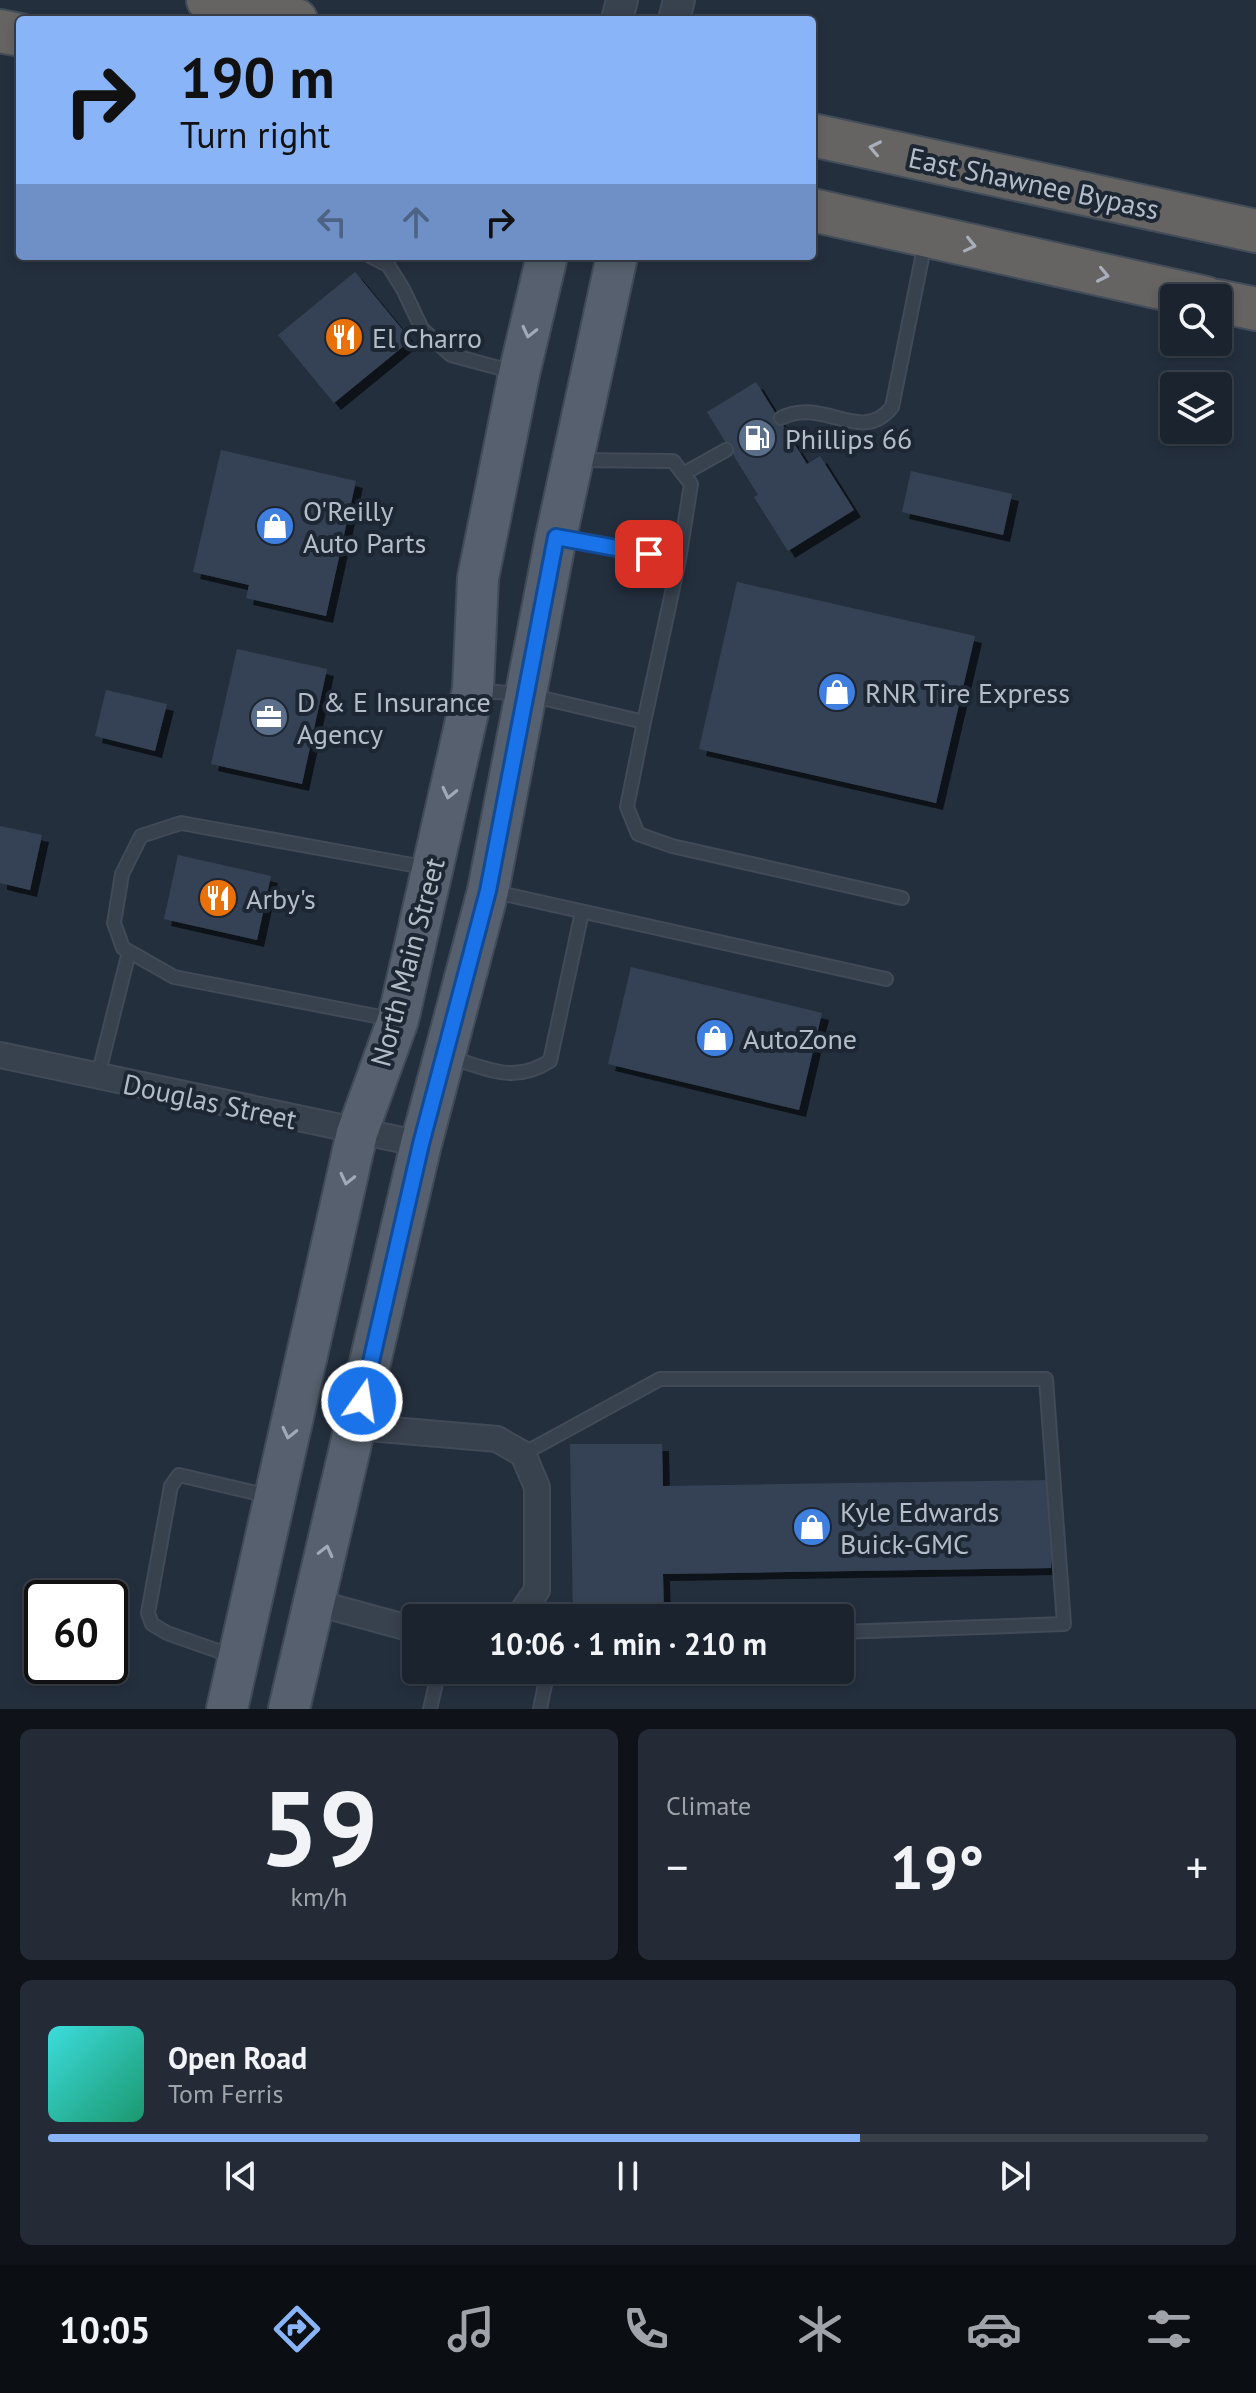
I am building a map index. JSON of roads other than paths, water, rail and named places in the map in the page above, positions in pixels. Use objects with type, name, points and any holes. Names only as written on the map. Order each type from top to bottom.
[{"type":"highway","points":[[208,0],[278,16]]},
{"type":"highway","name":"East Shawnee Bypass","points":[[816,136],[1256,231]]},
{"type":"highway","points":[[816,211],[1160,288]]},
{"type":"highway","points":[[1232,304],[1256,309]]},
{"type":"main road","name":"North Main Street","points":[[227,1709],[357,1133],[398,1020],[473,690],[478,578],[519,374],[546,260]]},
{"type":"main road","name":"North Main Street","points":[[289,1709],[421,1144],[488,891],[556,537],[616,260]]},
{"type":"street","name":"Douglas Street","points":[[0,1055],[357,1133],[421,1144]]},
{"type":"street","points":[[357,1427],[497,1439],[523,1454],[537,1487],[537,1590],[528,1604]]},
{"type":"street","points":[[313,1602],[402,1626]]},
{"type":"lane","points":[[781,418],[794,411],[807,410],[865,424],[883,419],[892,407],[927,236]]},
{"type":"lane","points":[[378,260],[388,265],[422,329],[451,355],[519,374]]},
{"type":"lane","points":[[683,474],[726,450]]},
{"type":"lane","points":[[572,460],[673,461],[691,484],[679,560],[627,807],[638,834],[672,846],[902,898]]},
{"type":"lane","points":[[556,537],[679,560]]},
{"type":"lane","points":[[473,690],[525,694],[644,722]]},
{"type":"lane","points":[[398,1020],[174,977],[123,948],[114,923],[122,874],[141,836],[181,823],[432,868]]},
{"type":"lane","points":[[488,891],[886,979]]},
{"type":"lane","points":[[444,1057],[510,1074],[531,1073],[550,1061],[582,912]]},
{"type":"lane","points":[[98,1076],[129,952]]},
{"type":"lane","points":[[523,1454],[660,1379],[1046,1379],[1064,1624],[854,1632]]},
{"type":"lane","points":[[238,1658],[167,1633],[152,1624],[148,1613],[171,1486],[179,1475],[275,1497]]},
{"type":"lane","points":[[537,1590],[539,1604]]},
{"type":"lane","points":[[430,1709],[436,1684]]},
{"type":"lane","points":[[540,1709],[545,1684]]},
{"type":"place","name":"El Charro","points":[[344,337]]},
{"type":"place","name":"Phillips 66","points":[[757,438]]},
{"type":"place","name":"O'Reilly Auto Parts","points":[[275,526]]},
{"type":"place","name":"RNR Tire Express","points":[[837,692]]},
{"type":"place","name":"D & E Insurance Agency","points":[[269,717]]},
{"type":"place","name":"Arby's","points":[[218,898]]},
{"type":"place","name":"AutoZone","points":[[715,1038]]},
{"type":"place","name":"Kyle Edwards Buick-GMC","points":[[812,1527]]}]
